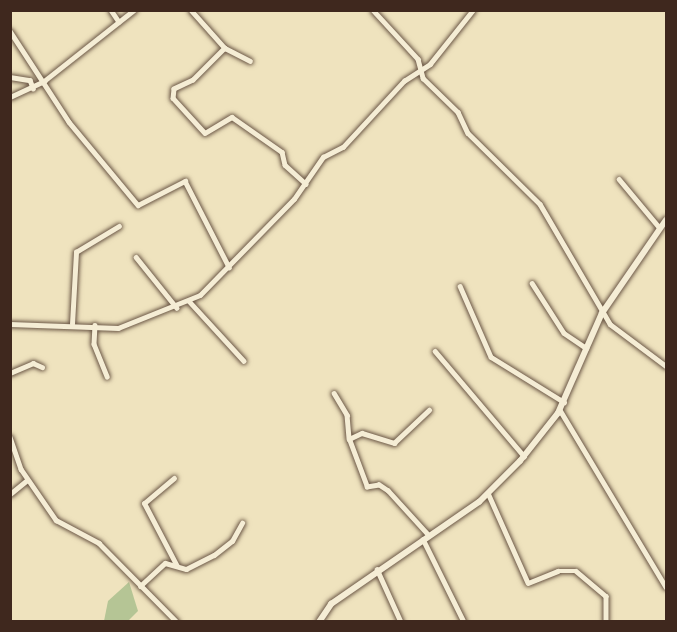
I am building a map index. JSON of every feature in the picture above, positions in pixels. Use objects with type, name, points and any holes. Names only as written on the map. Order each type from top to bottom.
[{"type":"main road","points":[[319,621],[331,604],[376,569],[488,493],[524,456],[560,410],[602,313],[666,220]]},
{"type":"street","points":[[111,10],[119,22]]},
{"type":"street","points":[[10,98],[44,81],[134,10]]},
{"type":"street","points":[[191,10],[225,48],[249,61]]},
{"type":"street","points":[[373,10],[420,68],[423,78],[458,112],[468,133],[540,204],[602,313],[666,366]]},
{"type":"street","points":[[378,16],[385,10]]},
{"type":"street","points":[[10,324],[72,324],[118,328],[177,308],[189,301],[229,267],[306,184],[323,157],[343,147],[420,68],[430,64],[473,10]]},
{"type":"street","points":[[10,31],[69,122],[141,207],[185,181],[229,267]]},
{"type":"street","points":[[225,48],[193,80],[174,89],[173,98],[205,133],[232,117],[282,152],[285,165],[306,184]]},
{"type":"street","points":[[10,77],[30,80],[33,87]]},
{"type":"street","points":[[619,179],[659,227]]},
{"type":"street","points":[[72,324],[76,252],[119,226]]},
{"type":"street","points":[[136,257],[177,308]]},
{"type":"street","points":[[532,283],[564,333],[586,348]]},
{"type":"street","points":[[460,286],[491,357],[564,402]]},
{"type":"street","points":[[189,301],[244,362]]},
{"type":"street","points":[[95,325],[94,344],[107,376]]},
{"type":"street","points":[[435,351],[524,456]]},
{"type":"street","points":[[10,373],[33,363],[42,367]]},
{"type":"street","points":[[334,393],[347,415],[349,439],[367,487],[379,485],[388,491],[426,537],[464,621]]},
{"type":"street","points":[[349,439],[362,433],[394,443],[429,410]]},
{"type":"street","points":[[560,410],[666,587]]},
{"type":"street","points":[[10,437],[27,480],[56,520],[90,536],[177,621]]},
{"type":"street","points":[[174,478],[144,503],[177,566]]},
{"type":"street","points":[[10,494],[27,480]]},
{"type":"street","points":[[488,493],[528,584],[558,571],[576,571],[606,596],[606,621]]},
{"type":"street","points":[[140,586],[165,563],[186,568],[227,546],[242,523]]},
{"type":"street","points":[[376,569],[401,621]]},
{"type":"green space","points":[[129,582],[138,611],[128,621],[104,621],[108,601]]}]
